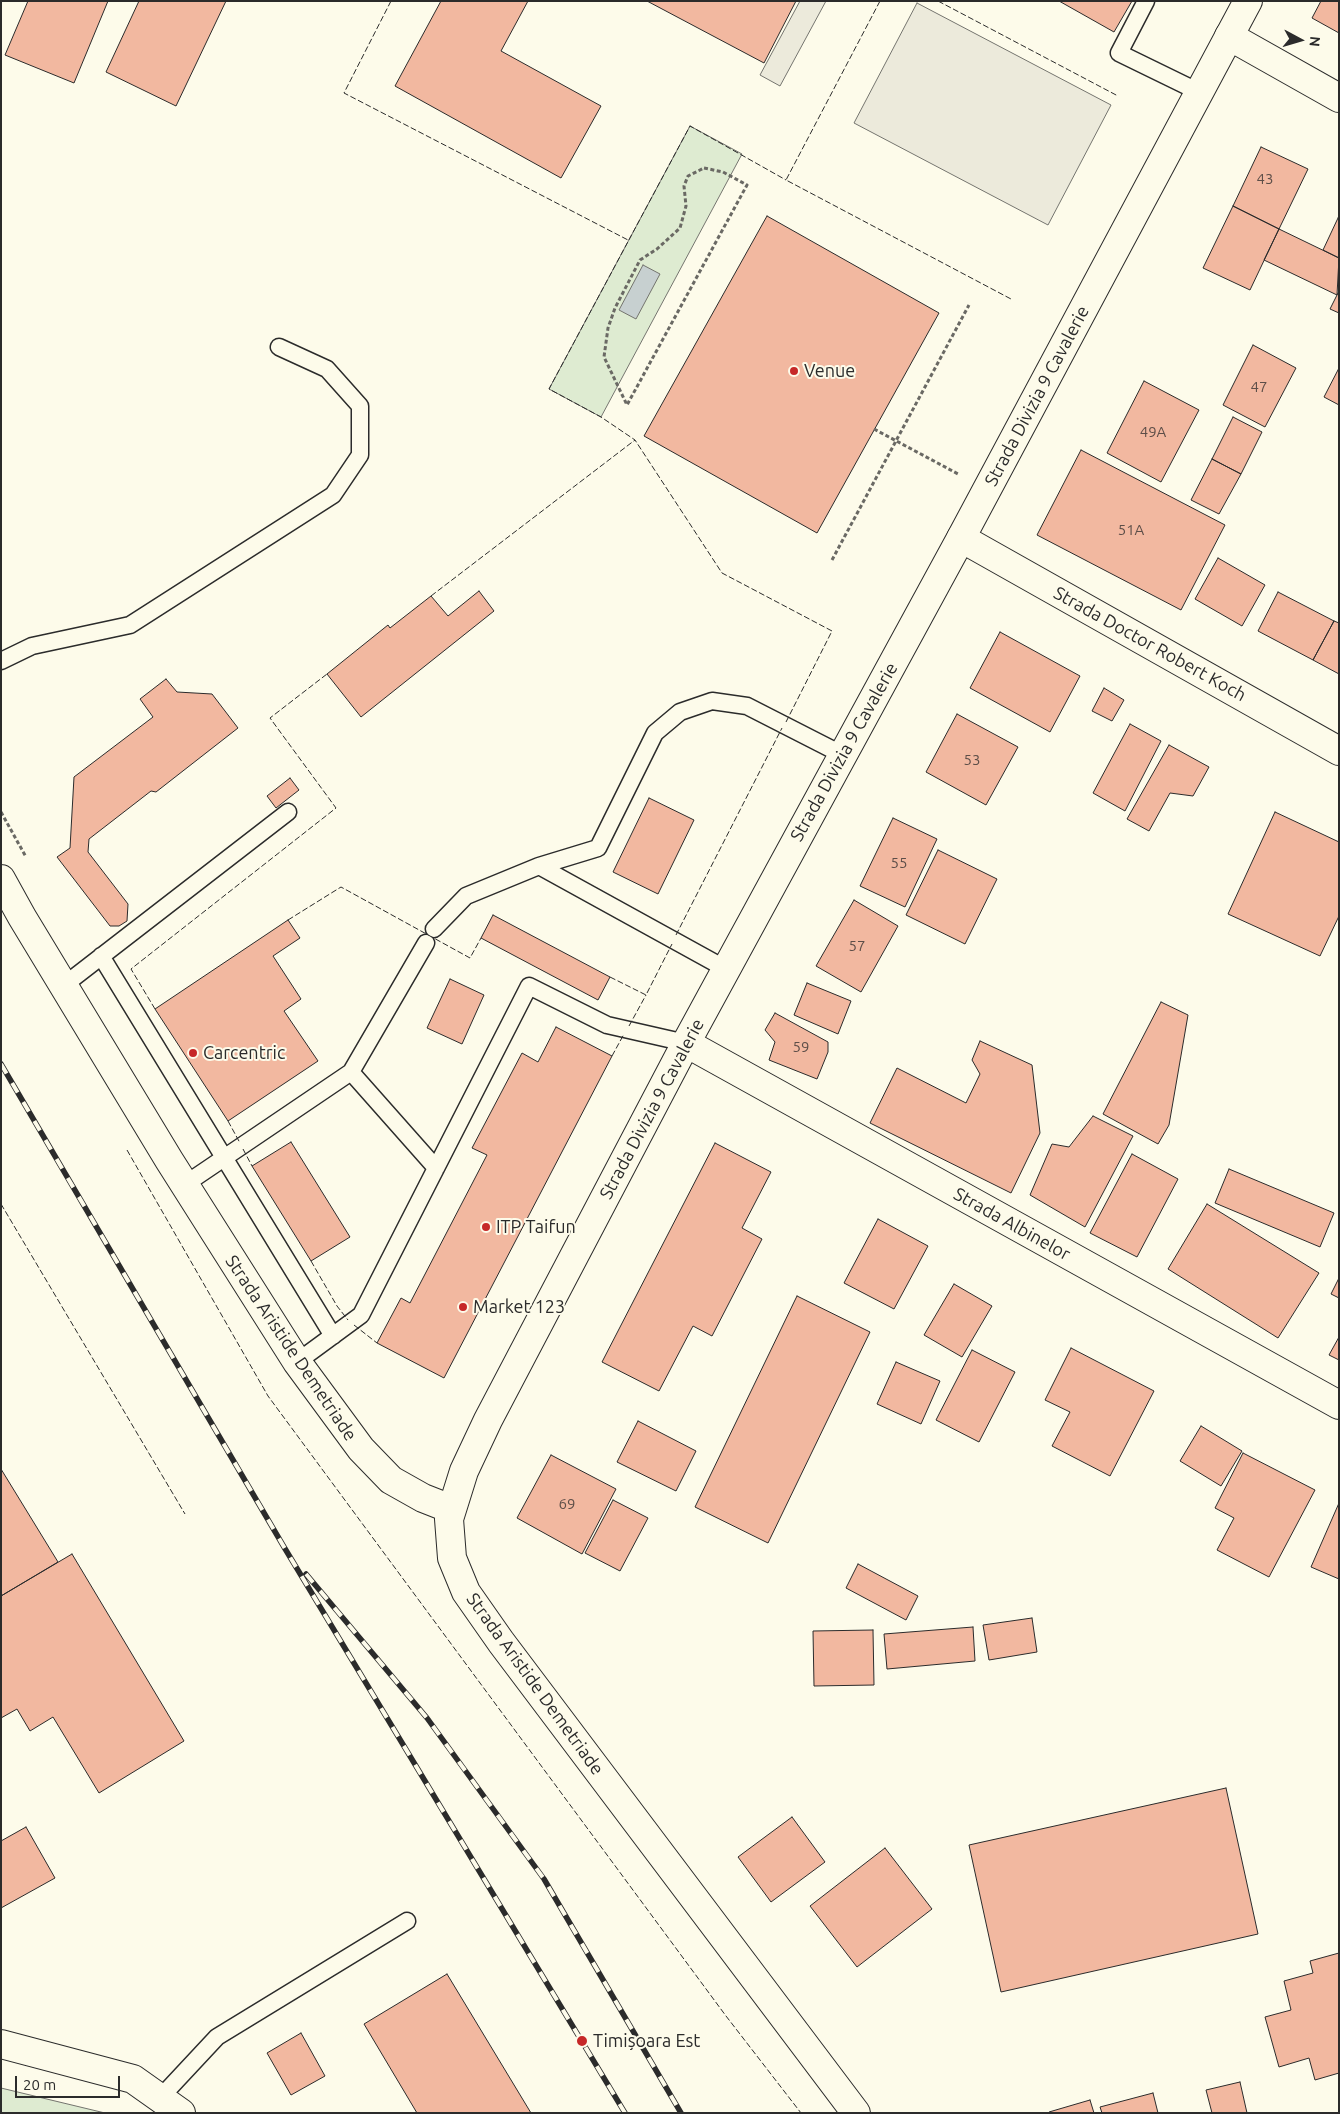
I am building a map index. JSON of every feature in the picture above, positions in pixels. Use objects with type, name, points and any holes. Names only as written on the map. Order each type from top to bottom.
[{"type":"main road","name":"Strada Divizia 9 Cavalerie","points":[[452,1509],[464,1471],[488,1420],[686,1043],[962,538],[1248,1]]},
{"type":"main road","points":[[1229,36],[1339,98]]},
{"type":"main road","name":"Strada Doctor Robert Koch","points":[[962,538],[1339,751]]},
{"type":"main road","name":"Strada Aristide Demetriade","points":[[1,880],[62,986],[184,1185],[297,1362],[361,1449],[391,1480],[423,1498],[452,1509],[449,1537],[452,1558],[466,1592],[507,1650],[856,2113]]},
{"type":"main road","name":"Strada Albinelor","points":[[686,1043],[1339,1405]]},
{"type":"main road","points":[[1,2044],[133,2079],[171,2105]]},
{"type":"lane","points":[[1146,1],[1119,53],[1199,92]]},
{"type":"lane","points":[[1,661],[32,646],[130,625],[333,495],[360,455],[360,406],[327,369],[279,347]]},
{"type":"lane","points":[[184,1185],[350,1072],[430,936],[466,896],[539,866],[598,848],[654,733],[680,712],[712,701],[747,706],[843,755]]},
{"type":"lane","points":[[62,986],[288,812]]},
{"type":"lane","points":[[539,866],[726,969]]},
{"type":"lane","points":[[102,956],[223,1158],[333,1336]]},
{"type":"lane","points":[[297,1362],[361,1315],[529,986],[607,1025],[686,1043]]},
{"type":"lane","points":[[350,1072],[436,1168]]},
{"type":"lane","points":[[171,2105],[217,2037],[408,1922]]},
{"type":"path","points":[[704,168],[723,172],[747,185],[636,388],[627,405],[604,357],[608,328],[615,308],[640,260],[657,250],[680,228],[686,206],[684,186],[688,176],[704,168]]},
{"type":"path","points":[[832,560],[969,305]]},
{"type":"path","points":[[874,429],[987,490]]},
{"type":"green space","points":[[690,126],[742,154],[601,417],[549,389]]},
{"type":"green space","points":[[1,2088],[105,2113],[1,2113]]},
{"type":"shaded area","points":[[800,1],[826,1],[780,86],[760,75]]},
{"type":"shaded area","points":[[917,3],[1111,105],[1048,225],[854,123]]},
{"type":"shaded area","points":[[643,265],[660,274],[636,319],[619,310]]},
{"type":"building","points":[[28,1],[108,1],[74,83],[5,55]]},
{"type":"building","points":[[139,1],[226,1],[176,106],[106,72]]},
{"type":"building","points":[[441,1],[528,1],[501,51],[601,106],[561,178],[395,86]]},
{"type":"building","points":[[647,1],[796,1],[764,63]]},
{"type":"building","points":[[1059,1],[1132,1],[1114,32]]},
{"type":"building","points":[[1321,1],[1339,1],[1339,33],[1312,18]]},
{"type":"building","points":[[1261,147],[1308,169],[1279,229],[1233,206]]},
{"type":"building","points":[[1233,206],[1279,229],[1250,290],[1203,268]]},
{"type":"building","name":"Venue","points":[[767,216],[939,313],[817,533],[644,436]]},
{"type":"building","points":[[1339,219],[1339,258],[1323,250]]},
{"type":"building","points":[[1279,229],[1339,258],[1337,295],[1264,260]]},
{"type":"building","points":[[1339,291],[1339,313],[1330,309]]},
{"type":"building","points":[[1253,345],[1296,368],[1265,427],[1223,405]]},
{"type":"building","points":[[1339,368],[1339,405],[1324,397]]},
{"type":"building","points":[[1144,381],[1199,410],[1161,482],[1107,453]]},
{"type":"building","points":[[1233,417],[1262,432],[1241,474],[1212,459]]},
{"type":"building","points":[[1081,450],[1225,525],[1181,610],[1037,535]]},
{"type":"building","points":[[1212,459],[1241,474],[1219,514],[1191,500]]},
{"type":"building","points":[[1218,558],[1265,585],[1242,626],[1195,599]]},
{"type":"building","points":[[479,591],[494,611],[361,717],[327,674],[388,625],[390,628],[431,596],[448,616]]},
{"type":"building","points":[[1278,592],[1334,621],[1313,660],[1258,631]]},
{"type":"building","points":[[1334,621],[1339,623],[1339,674],[1313,660]]},
{"type":"building","points":[[1000,632],[1080,676],[1050,732],[970,688]]},
{"type":"building","points":[[166,679],[177,692],[212,694],[238,728],[156,792],[151,791],[89,839],[88,852],[128,904],[127,921],[119,926],[110,926],[57,857],[70,848],[74,777],[153,717],[140,699]]},
{"type":"building","points":[[1104,688],[1124,700],[1112,721],[1092,711]]},
{"type":"building","points":[[957,714],[1018,747],[986,805],[926,772]]},
{"type":"building","points":[[1130,724],[1161,741],[1125,811],[1093,793]]},
{"type":"building","points":[[1169,745],[1209,767],[1193,796],[1170,793],[1149,831],[1127,819]]},
{"type":"building","points":[[290,778],[299,790],[276,808],[267,796]]},
{"type":"building","points":[[649,798],[694,820],[658,894],[613,872]]},
{"type":"building","points":[[1275,812],[1339,842],[1339,916],[1320,956],[1228,914]]},
{"type":"building","points":[[893,818],[937,839],[905,907],[860,886]]},
{"type":"building","points":[[938,850],[997,879],[965,944],[906,915]]},
{"type":"building","points":[[854,900],[898,926],[861,992],[816,966]]},
{"type":"building","points":[[493,915],[610,977],[598,1000],[481,938]]},
{"type":"building","points":[[288,920],[300,938],[273,956],[301,999],[284,1011],[318,1061],[228,1121],[155,1009]]},
{"type":"building","points":[[450,979],[484,995],[462,1044],[427,1028]]},
{"type":"building","points":[[807,983],[851,1001],[838,1034],[794,1015]]},
{"type":"building","points":[[1161,1002],[1188,1015],[1169,1125],[1158,1144],[1103,1114]]},
{"type":"building","points":[[775,1013],[828,1042],[828,1052],[817,1079],[769,1060],[775,1042],[765,1030]]},
{"type":"building","name":"ITP Taifun","points":[[556,1027],[612,1056],[444,1378],[377,1343],[401,1298],[410,1303],[487,1155],[472,1148],[522,1053],[538,1062]]},
{"type":"building","points":[[980,1041],[1032,1065],[1040,1133],[1011,1193],[870,1123],[897,1068],[966,1103],[980,1074],[972,1060]]},
{"type":"building","points":[[1093,1116],[1133,1136],[1085,1227],[1030,1195],[1052,1144],[1069,1147]]},
{"type":"building","points":[[291,1142],[350,1237],[311,1261],[252,1166]]},
{"type":"building","points":[[715,1143],[771,1172],[742,1228],[762,1239],[712,1336],[693,1326],[659,1391],[602,1362]]},
{"type":"building","points":[[1132,1154],[1178,1179],[1137,1257],[1090,1233]]},
{"type":"building","points":[[1229,1169],[1334,1213],[1320,1247],[1215,1203]]},
{"type":"building","points":[[1207,1204],[1319,1273],[1278,1338],[1168,1269]]},
{"type":"building","points":[[878,1219],[928,1246],[894,1309],[844,1283]]},
{"type":"building","points":[[1339,1278],[1339,1298],[1331,1294]]},
{"type":"building","points":[[954,1284],[992,1306],[962,1357],[924,1335]]},
{"type":"building","points":[[797,1296],[870,1332],[768,1543],[695,1507]]},
{"type":"building","points":[[1339,1337],[1339,1360],[1329,1355]]},
{"type":"building","points":[[1071,1348],[1154,1391],[1110,1476],[1052,1446],[1070,1412],[1045,1400]]},
{"type":"building","points":[[972,1350],[1015,1372],[979,1442],[936,1420]]},
{"type":"building","points":[[896,1362],[940,1381],[921,1424],[877,1404]]},
{"type":"building","points":[[638,1421],[696,1451],[676,1491],[617,1462]]},
{"type":"building","points":[[1201,1426],[1242,1451],[1221,1486],[1180,1461]]},
{"type":"building","points":[[1243,1453],[1315,1490],[1269,1577],[1217,1550],[1234,1518],[1215,1508]]},
{"type":"building","points":[[551,1455],[616,1489],[582,1554],[517,1518]]},
{"type":"building","points":[[1,1469],[58,1562],[1,1596]]},
{"type":"building","points":[[613,1500],[648,1518],[620,1571],[585,1553]]},
{"type":"building","points":[[1339,1503],[1339,1579],[1311,1567]]},
{"type":"building","points":[[72,1554],[184,1741],[99,1793],[53,1717],[30,1731],[17,1709],[1,1718],[1,1596]]},
{"type":"building","points":[[858,1564],[918,1596],[906,1620],[846,1588]]},
{"type":"building","points":[[1032,1618],[1037,1652],[989,1660],[983,1625]]},
{"type":"building","points":[[973,1627],[975,1661],[887,1669],[884,1634]]},
{"type":"building","points":[[873,1630],[874,1685],[814,1686],[813,1631]]},
{"type":"building","points":[[1226,1788],[1258,1934],[1001,1992],[969,1845]]},
{"type":"building","points":[[792,1817],[825,1862],[771,1902],[738,1857]]},
{"type":"building","points":[[26,1827],[55,1878],[1,1908],[1,1841]]},
{"type":"building","points":[[885,1848],[932,1909],[857,1967],[810,1906]]},
{"type":"building","points":[[1339,1953],[1339,2073],[1315,2080],[1309,2058],[1279,2067],[1265,2017],[1291,2010],[1284,1981],[1313,1973],[1310,1961]]},
{"type":"building","points":[[447,1974],[531,2113],[417,2113],[364,2024]]},
{"type":"building","points":[[301,2033],[325,2076],[291,2095],[267,2053]]},
{"type":"building","points":[[1240,2082],[1247,2113],[1212,2113],[1206,2090]]},
{"type":"building","points":[[1153,2093],[1158,2113],[1102,2113],[1100,2107]]},
{"type":"building","points":[[1090,2100],[1094,2113],[1049,2113],[1049,2112]]},
{"type":"railway","points":[[1,1064],[284,1547],[625,2113]]},
{"type":"railway","points":[[306,1574],[427,1718],[544,1879],[681,2113]]},
{"type":"fence","points":[[391,1],[344,93],[628,240]]},
{"type":"fence","points":[[880,1],[786,180],[1011,299]]},
{"type":"fence","points":[[938,1],[1118,96]]},
{"type":"fence","points":[[786,180],[690,126],[549,389],[601,417],[635,440],[722,573],[832,631],[786,722]]},
{"type":"fence","points":[[431,596],[635,440]]},
{"type":"fence","points":[[155,1009],[131,969],[336,808],[270,718],[327,674]]},
{"type":"fence","points":[[676,935],[782,728]]},
{"type":"fence","points":[[288,920],[341,887],[470,958],[481,938]]},
{"type":"fence","points":[[610,977],[646,995],[672,944]]},
{"type":"fence","points":[[629,1026],[646,995]]},
{"type":"fence","points":[[612,1056],[624,1034]]},
{"type":"fence","points":[[228,1121],[240,1143]]},
{"type":"fence","points":[[243,1149],[252,1166]]},
{"type":"fence","points":[[127,1150],[268,1396],[726,2016],[801,2113]]},
{"type":"fence","points":[[1,1204],[185,1514]]},
{"type":"fence","points":[[311,1261],[337,1306],[348,1320]]},
{"type":"fence","points":[[354,1325],[377,1343]]},
{"type":"place","name":"Venue","points":[[794,371]]},
{"type":"place","name":"Carcentric","points":[[193,1053]]},
{"type":"place","name":"ITP Taifun","points":[[486,1227]]},
{"type":"place","name":"Market 123","points":[[463,1307]]},
{"type":"place","name":"Timișoara Est","points":[[582,2041]]}]
